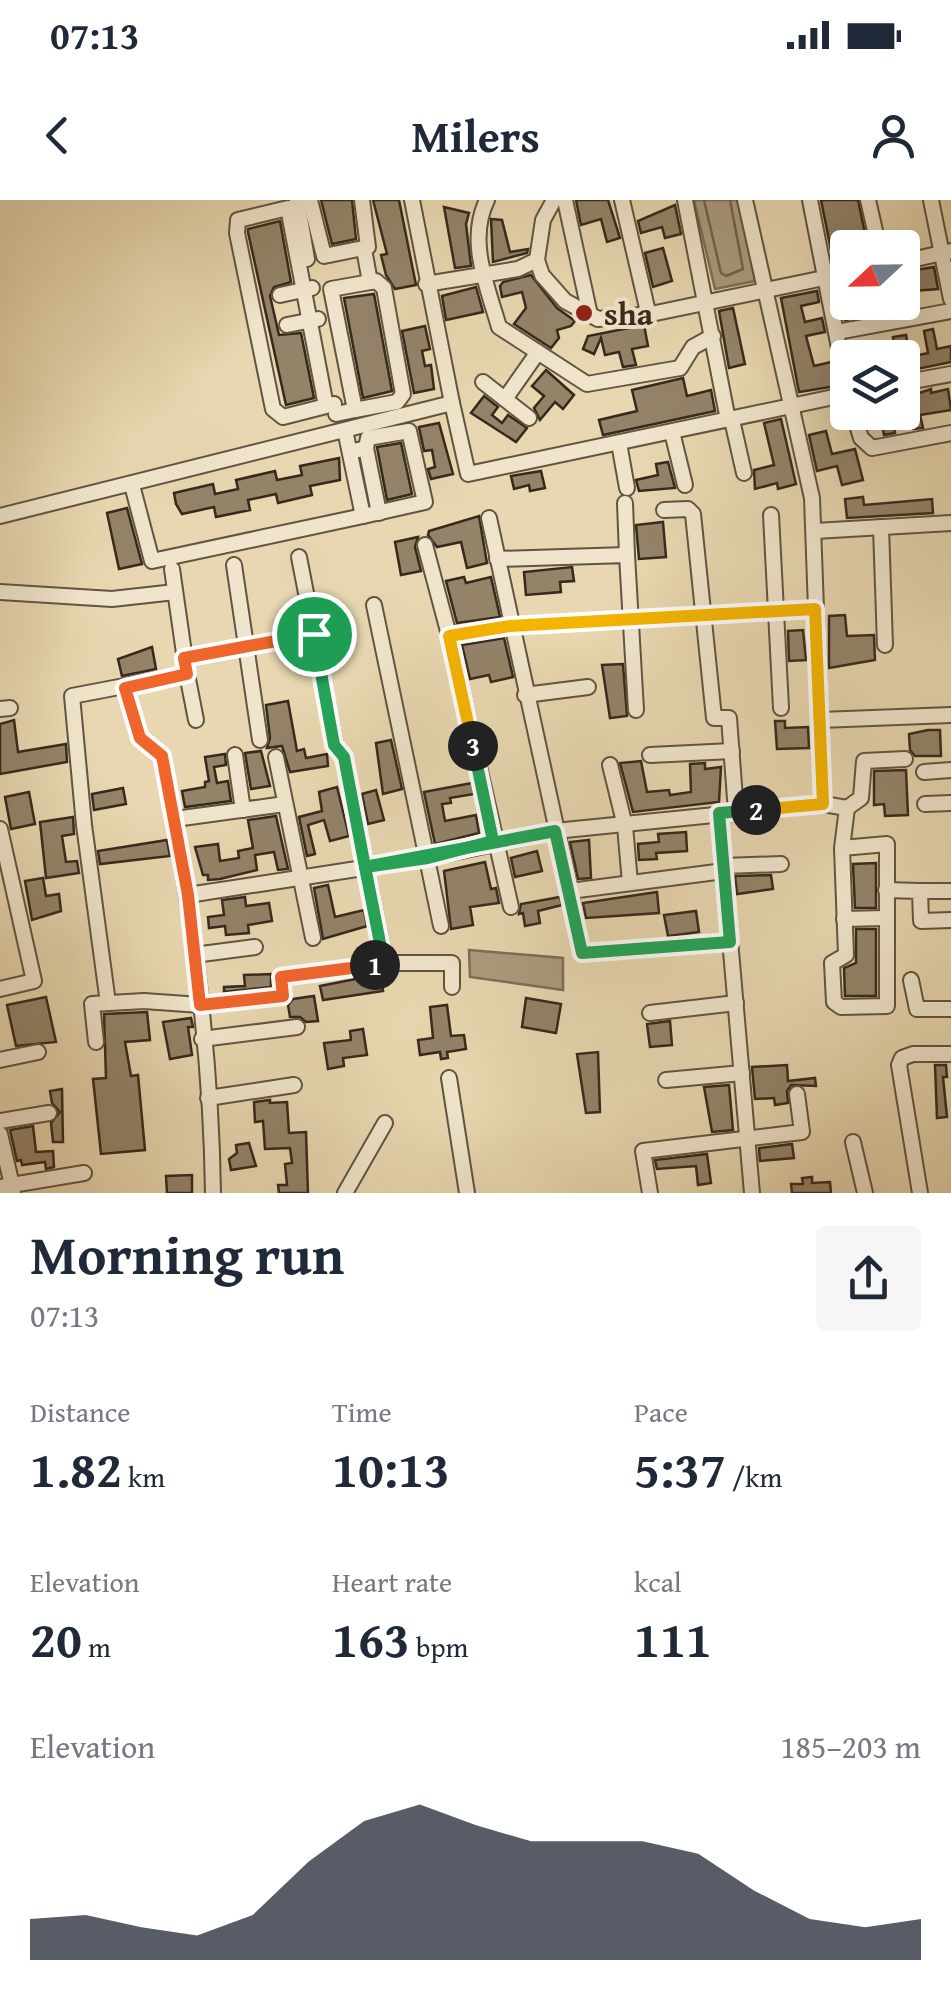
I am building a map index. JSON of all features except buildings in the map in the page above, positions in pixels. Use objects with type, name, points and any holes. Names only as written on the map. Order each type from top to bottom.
[{"type":"street","points":[[312,250],[324,256],[364,249],[370,242],[362,200]]},
{"type":"street","points":[[412,200],[426,284],[468,474],[830,398]]},
{"type":"street","points":[[486,200],[478,218],[476,239],[500,327],[587,384],[680,368],[693,347],[714,336]]},
{"type":"street","points":[[554,200],[543,220],[537,260],[542,275],[565,302],[598,320],[830,277]]},
{"type":"street","points":[[564,200],[590,315]]},
{"type":"street","points":[[622,200],[648,312]]},
{"type":"street","points":[[685,200],[744,473]]},
{"type":"street","points":[[745,200],[812,498],[823,804]]},
{"type":"street","points":[[810,200],[838,340]]},
{"type":"street","points":[[868,200],[874,230]]},
{"type":"street","points":[[931,200],[946,252],[951,299]]},
{"type":"street","points":[[298,204],[312,250],[310,290]]},
{"type":"street","points":[[298,204],[314,320],[332,408],[350,452],[363,516]]},
{"type":"street","points":[[280,295],[381,283],[404,394],[397,402],[354,410],[332,408],[283,417],[273,409],[237,233],[238,220],[298,204]]},
{"type":"street","points":[[364,249],[370,282]]},
{"type":"street","points":[[920,258],[946,252]]},
{"type":"street","points":[[426,284],[518,269],[537,260]]},
{"type":"street","points":[[330,289],[354,410]]},
{"type":"street","points":[[837,332],[951,311]]},
{"type":"street","points":[[287,326],[314,320]]},
{"type":"street","points":[[505,399],[538,352]]},
{"type":"street","points":[[920,380],[951,374]]},
{"type":"street","points":[[482,382],[529,418]]},
{"type":"street","points":[[0,516],[452,403]]},
{"type":"street","points":[[132,485],[152,561],[425,505],[411,435],[406,430],[368,438],[366,448],[380,513]]},
{"type":"street","points":[[859,430],[872,448],[951,433]]},
{"type":"street","points":[[672,432],[684,486]]},
{"type":"street","points":[[619,443],[626,496],[636,710]]},
{"type":"street","points":[[350,452],[366,448]]},
{"type":"street","points":[[664,510],[688,509],[693,514],[714,718],[729,718],[736,812]]},
{"type":"street","points":[[771,515],[781,708]]},
{"type":"street","points":[[489,518],[582,953],[730,942]]},
{"type":"street","points":[[815,531],[951,523]]},
{"type":"street","points":[[882,527],[884,645]]},
{"type":"street","points":[[425,545],[510,908]]},
{"type":"street","points":[[497,558],[628,555]]},
{"type":"street","points":[[299,558],[334,745],[344,757],[384,963]]},
{"type":"street","points":[[234,566],[260,740]]},
{"type":"street","points":[[172,569],[196,720]]},
{"type":"street","points":[[0,592],[112,599],[176,592]]},
{"type":"street","points":[[374,605],[441,926]]},
{"type":"street","points":[[449,636],[510,626],[815,609]]},
{"type":"street","points":[[184,658],[314,634]]},
{"type":"street","points":[[108,1003],[84,825],[72,696],[187,674]]},
{"type":"street","points":[[125,688],[140,738],[162,756],[175,820],[200,1005],[213,1193]]},
{"type":"street","points":[[525,695],[588,688]]},
{"type":"street","points":[[820,720],[951,715]]},
{"type":"street","points":[[650,755],[732,751]]},
{"type":"street","points":[[235,755],[244,810]]},
{"type":"street","points":[[276,757],[313,938]]},
{"type":"street","points":[[188,895],[428,858],[493,841],[555,831],[823,804],[847,808],[861,798],[864,760],[905,759]]},
{"type":"street","points":[[610,765],[626,826],[630,883]]},
{"type":"street","points":[[924,772],[951,770]]},
{"type":"street","points":[[925,804],[951,803]]},
{"type":"street","points":[[175,820],[285,804]]},
{"type":"street","points":[[842,848],[887,844],[887,1006],[841,1007],[834,1002],[832,964],[846,954],[842,848],[847,808]]},
{"type":"street","points":[[719,813],[752,1193]]},
{"type":"street","points":[[0,829],[34,981],[0,988]]},
{"type":"street","points":[[570,891],[724,868],[781,864]]},
{"type":"street","points":[[886,890],[951,890]]},
{"type":"street","points":[[920,891],[921,921],[951,920]]},
{"type":"street","points":[[844,919],[885,918]]},
{"type":"street","points":[[194,956],[255,947]]},
{"type":"street","points":[[96,1042],[92,1004],[144,1000],[200,1005],[283,996],[281,977],[384,963],[452,963],[452,986]]},
{"type":"street","points":[[912,980],[917,1009],[951,1009]]},
{"type":"street","points":[[650,1013],[736,1003]]},
{"type":"street","points":[[202,1038],[297,1027]]},
{"type":"street","points":[[0,1060],[38,1052]]},
{"type":"street","points":[[920,1193],[899,1065],[902,1058],[913,1054],[951,1054]]},
{"type":"street","points":[[666,1080],[742,1073]]},
{"type":"street","points":[[449,1078],[468,1193]]},
{"type":"street","points":[[208,1098],[294,1085]]},
{"type":"street","points":[[650,1193],[643,1151],[802,1132],[797,1094]]},
{"type":"street","points":[[0,1121],[49,1113]]},
{"type":"street","points":[[345,1193],[384,1123]]},
{"type":"street","points":[[0,1134],[8,1188],[84,1173]]},
{"type":"street","points":[[853,1142],[865,1193]]},
{"type":"water","points":[[694,200],[739,200],[755,281],[715,289]]},
{"type":"water","points":[[469,950],[563,958],[563,990],[470,977]]},
{"type":"place","name":"sha","points":[[584,313]]},
{"type":"route","points":[[314,634],[184,658],[187,674],[125,688],[136,731],[162,756],[188,895],[200,1005],[283,996],[281,977],[384,963],[365,867],[428,858],[493,841],[555,831],[582,953],[730,942],[719,813],[823,804],[815,609],[510,626],[449,636],[493,841],[428,858],[365,867],[344,757],[334,745],[314,634]]}]
